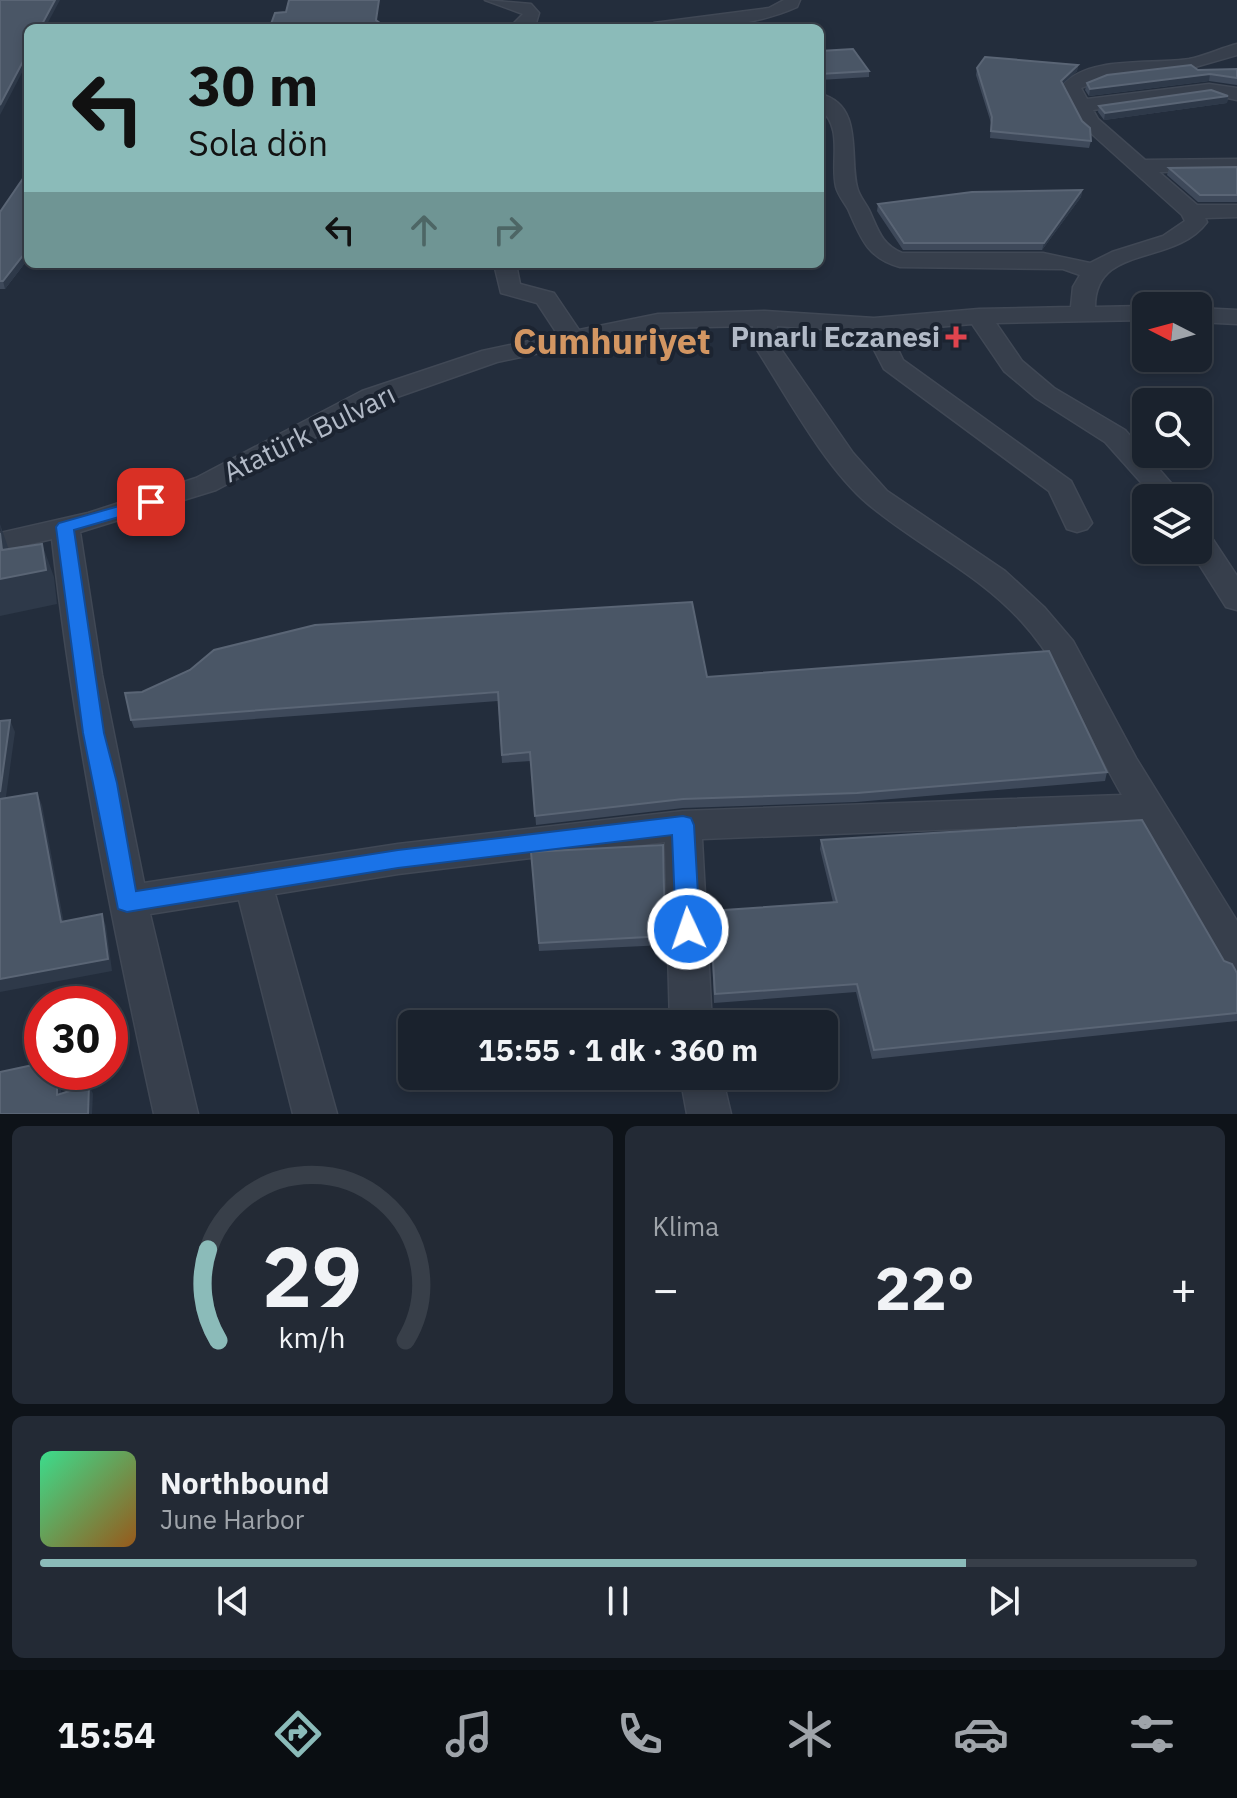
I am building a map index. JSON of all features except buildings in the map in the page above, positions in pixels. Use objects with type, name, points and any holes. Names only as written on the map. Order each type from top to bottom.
[{"type":"street","points":[[493,0],[525,7],[536,6],[530,19],[523,24]]},
{"type":"street","points":[[684,24],[773,12],[791,4],[792,0]]},
{"type":"street","points":[[824,103],[838,115],[844,131],[849,193],[868,237],[886,256],[912,260],[1043,260],[1092,271],[1121,258],[1172,243],[1191,231],[1196,222],[1192,212],[1090,122],[1071,86],[1079,80],[1128,67],[1192,63],[1237,49]]},
{"type":"street","points":[[1080,106],[1209,89],[1237,94]]},
{"type":"street","points":[[824,164],[847,169]]},
{"type":"street","points":[[1137,166],[1237,165]]},
{"type":"street","points":[[1192,212],[1237,211]]},
{"type":"street","points":[[506,268],[509,288],[546,298],[573,339]]},
{"type":"street","points":[[1083,314],[1084,286],[1092,271]]},
{"type":"street","name":"Atatürk Bulvarı","points":[[0,542],[65,527],[206,484],[371,397],[491,356],[658,321],[765,318],[874,325],[979,316],[1132,313]]},
{"type":"street","points":[[979,316],[1013,366],[1045,393],[1115,436],[1158,484]]},
{"type":"street","points":[[1212,316],[1237,317]]},
{"type":"street","points":[[765,318],[764,342],[852,469],[877,497],[994,578],[1033,614],[1062,649],[1122,765],[1237,956]]},
{"type":"street","points":[[874,325],[893,364],[1061,487],[1077,523]]},
{"type":"street","points":[[65,527],[94,733],[127,902],[176,1114]]},
{"type":"street","points":[[1212,561],[1237,600]]},
{"type":"street","points":[[127,902],[398,859],[683,825],[1148,808]]},
{"type":"street","points":[[683,825],[690,1010]]},
{"type":"street","points":[[253,882],[315,1114]]},
{"type":"street","points":[[704,1090],[709,1114]]},
{"type":"place","name":"Pınarlı Eczanesi","points":[[956,337]]},
{"type":"district","name":"Cumhuriyet","points":[[612,341]]},
{"type":"route","points":[[151,502],[65,527],[94,733],[127,902],[398,859],[683,825],[688,929]]}]
